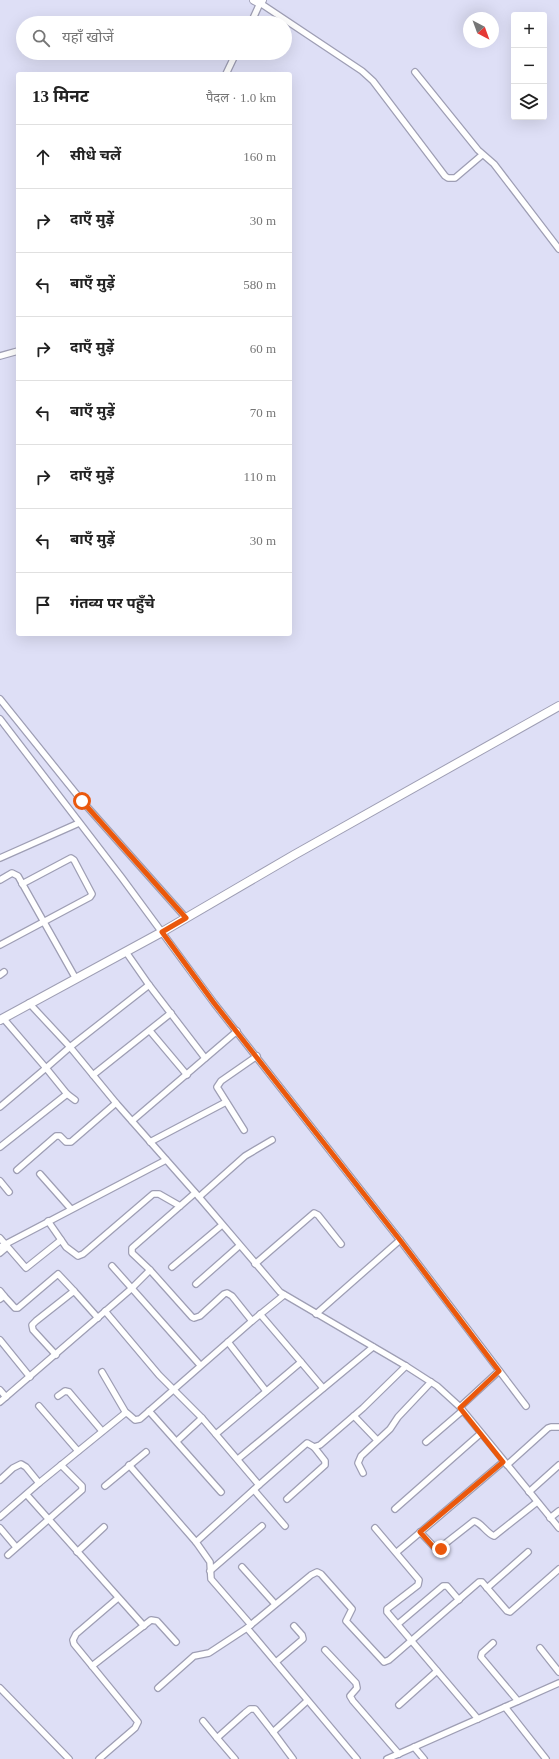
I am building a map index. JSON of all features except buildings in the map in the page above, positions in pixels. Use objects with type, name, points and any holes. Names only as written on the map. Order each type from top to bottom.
[{"type":"street","points":[[254,16],[259,1],[281,16]]},
{"type":"street","points":[[292,23],[362,71],[373,81],[445,176],[448,178],[455,178],[482,155]]},
{"type":"street","points":[[227,72],[233,60]]},
{"type":"street","points":[[415,72],[482,155],[494,164],[559,249]]},
{"type":"street","points":[[0,356],[16,352]]},
{"type":"street","points":[[0,699],[82,801],[186,918]]},
{"type":"street","points":[[75,1100],[66,1094],[46,1068],[2,1019],[162,932],[294,855],[559,706]]},
{"type":"street","points":[[0,719],[237,1031],[400,1240],[526,1406]]},
{"type":"street","points":[[0,858],[79,823]]},
{"type":"street","points":[[0,945],[92,895],[92,892],[73,858],[68,859],[22,884]]},
{"type":"street","points":[[0,880],[14,873],[22,884],[76,979]]},
{"type":"street","points":[[126,952],[149,985],[205,1058]]},
{"type":"street","points":[[0,1107],[70,1047],[149,985]]},
{"type":"street","points":[[29,1004],[70,1047],[239,1246],[284,1295],[431,1382],[461,1409],[480,1434],[559,1528]]},
{"type":"street","points":[[93,1075],[171,1013]]},
{"type":"street","points":[[150,1031],[187,1075]]},
{"type":"street","points":[[132,1121],[237,1031]]},
{"type":"street","points":[[244,1130],[218,1090],[218,1084],[257,1056]]},
{"type":"street","points":[[0,1146],[66,1094]]},
{"type":"street","points":[[150,1142],[226,1102]]},
{"type":"street","points":[[17,1170],[56,1136],[60,1136],[66,1142],[71,1142],[116,1103]]},
{"type":"street","points":[[252,1321],[232,1296],[227,1293],[200,1316],[194,1318],[192,1317],[150,1270],[132,1253],[132,1248],[180,1206],[197,1195],[245,1156],[272,1140]]},
{"type":"street","points":[[0,1253],[4,1246],[48,1221],[166,1160]]},
{"type":"street","points":[[40,1174],[71,1210]]},
{"type":"street","points":[[0,1181],[9,1192]]},
{"type":"street","points":[[48,1221],[61,1240],[75,1255],[81,1256],[153,1194],[159,1194],[180,1206]]},
{"type":"street","points":[[255,1264],[314,1213],[318,1214],[341,1244]]},
{"type":"street","points":[[172,1267],[222,1225]]},
{"type":"street","points":[[0,1238],[4,1246],[26,1268],[61,1240]]},
{"type":"street","points":[[316,1314],[400,1240]]},
{"type":"street","points":[[196,1284],[239,1246]]},
{"type":"street","points":[[112,1266],[200,1365]]},
{"type":"street","points":[[0,1402],[105,1312],[150,1270]]},
{"type":"street","points":[[1,1295],[15,1308],[18,1308],[58,1274],[98,1318]]},
{"type":"street","points":[[56,1355],[33,1330],[32,1325],[74,1291]]},
{"type":"street","points":[[102,1372],[126,1413],[137,1421],[200,1365],[284,1295]]},
{"type":"street","points":[[105,1312],[160,1375],[202,1418],[259,1485]]},
{"type":"street","points":[[260,1314],[323,1388]]},
{"type":"street","points":[[0,1340],[30,1377]]},
{"type":"street","points":[[228,1342],[266,1391]]},
{"type":"street","points":[[238,1459],[373,1347]]},
{"type":"street","points":[[216,1434],[301,1362]]},
{"type":"street","points":[[314,1447],[320,1445],[354,1416],[406,1366]]},
{"type":"street","points":[[426,1442],[499,1371]]},
{"type":"street","points":[[363,1473],[358,1466],[360,1456],[390,1429],[398,1417],[431,1382]]},
{"type":"street","points":[[0,1390],[6,1397]]},
{"type":"street","points":[[58,1396],[65,1391],[69,1392],[102,1431]]},
{"type":"street","points":[[39,1406],[78,1451]]},
{"type":"street","points":[[149,1411],[221,1492]]},
{"type":"street","points":[[0,1517],[102,1431],[126,1413]]},
{"type":"street","points":[[354,1416],[377,1440]]},
{"type":"street","points":[[177,1441],[202,1418]]},
{"type":"street","points":[[397,1552],[548,1428],[559,1427]]},
{"type":"street","points":[[395,1509],[480,1434]]},
{"type":"street","points":[[196,1542],[307,1443],[314,1447],[325,1461],[325,1465],[287,1499]]},
{"type":"street","points":[[105,1486],[146,1452]]},
{"type":"street","points":[[0,1480],[21,1464],[26,1467],[40,1483]]},
{"type":"street","points":[[8,1555],[82,1490],[82,1486],[61,1465]]},
{"type":"street","points":[[130,1465],[196,1542],[210,1562],[210,1576],[214,1584],[249,1626],[276,1662],[357,1759]]},
{"type":"street","points":[[529,1492],[559,1465]]},
{"type":"street","points":[[254,1490],[285,1526]]},
{"type":"street","points":[[27,1495],[144,1626]]},
{"type":"street","points":[[420,1532],[437,1550],[474,1520],[477,1521],[491,1536],[494,1536],[537,1502]]},
{"type":"street","points":[[550,1518],[559,1511]]},
{"type":"street","points":[[210,1571],[262,1526]]},
{"type":"street","points":[[77,1552],[104,1527]]},
{"type":"street","points":[[0,1528],[16,1547]]},
{"type":"street","points":[[375,1528],[397,1552],[419,1580],[418,1585],[387,1609],[387,1612],[478,1719]]},
{"type":"street","points":[[487,1588],[528,1552]]},
{"type":"street","points":[[242,1567],[276,1604]]},
{"type":"street","points":[[158,1688],[194,1656],[209,1653],[249,1626],[311,1575],[318,1572],[352,1609],[346,1621],[384,1662],[389,1660],[480,1582],[507,1611],[510,1612],[559,1569]]},
{"type":"street","points":[[398,1624],[443,1586],[447,1586],[459,1600]]},
{"type":"street","points":[[99,1759],[135,1728],[138,1722],[74,1644],[73,1640],[76,1634],[118,1598]]},
{"type":"street","points":[[92,1666],[155,1619],[176,1642]]},
{"type":"street","points":[[276,1662],[302,1639],[302,1635],[294,1626]]},
{"type":"street","points":[[493,1643],[482,1653],[481,1657],[518,1701]]},
{"type":"street","points":[[540,1648],[559,1672]]},
{"type":"street","points":[[325,1650],[357,1685],[350,1696],[353,1701],[399,1754]]},
{"type":"street","points":[[399,1704],[437,1671]]},
{"type":"street","points":[[387,1759],[559,1683]]},
{"type":"street","points":[[0,1688],[70,1759]]},
{"type":"street","points":[[273,1732],[308,1701]]},
{"type":"street","points":[[505,1707],[546,1759]]},
{"type":"street","points":[[217,1738],[240,1717],[253,1709],[257,1711],[293,1759]]},
{"type":"street","points":[[203,1721],[235,1759]]},
{"type":"street","points":[[414,1747],[424,1759]]},
{"type":"route","points":[[82,801],[186,918],[162,932],[214,1003],[400,1240],[499,1371],[460,1408],[503,1462],[420,1532],[436,1550],[441,1549]]}]
